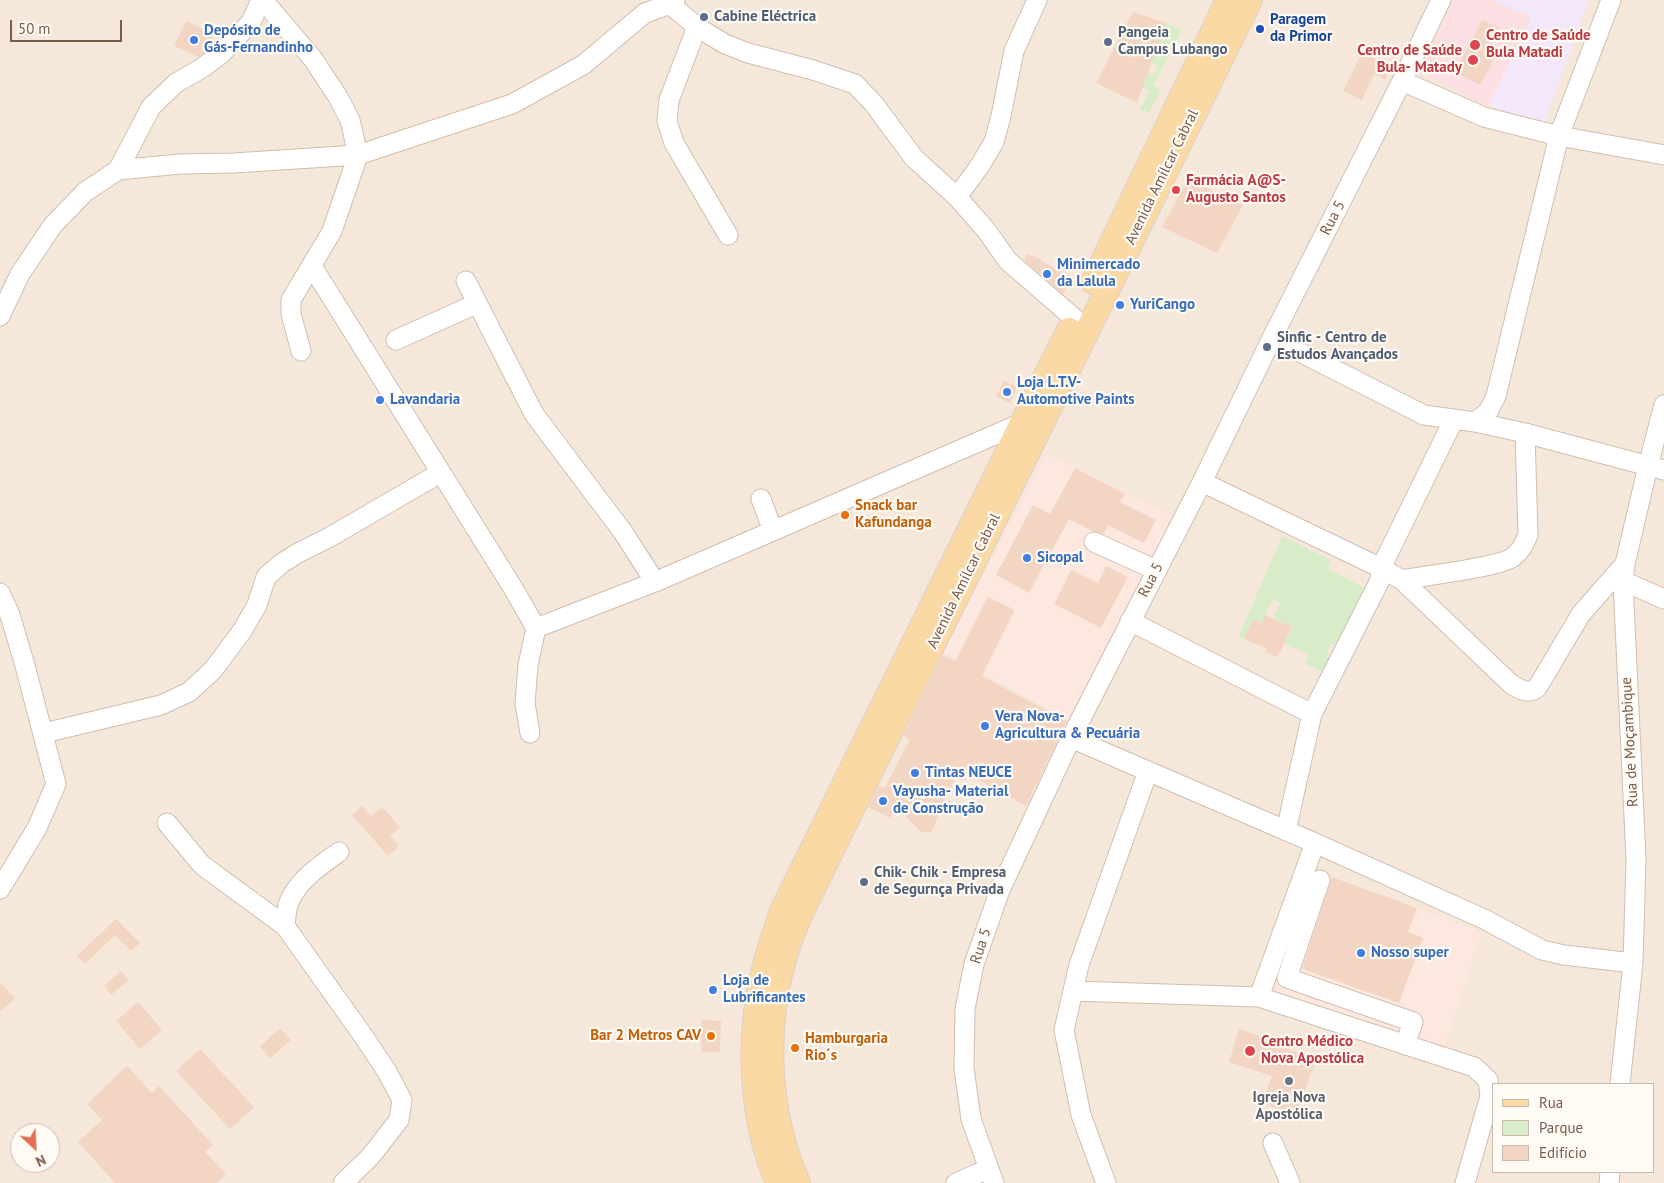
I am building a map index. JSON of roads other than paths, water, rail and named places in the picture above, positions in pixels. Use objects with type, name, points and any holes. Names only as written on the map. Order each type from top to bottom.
[{"type":"main road","name":"Avenida Amílcar Cabral","points":[[778,1183],[759,1116],[754,1054],[760,992],[771,941],[782,911],[1075,319],[1228,0]]},
{"type":"main road","name":"Avenida Amílcar Cabral","points":[[798,1183],[783,1140],[775,1103],[771,1046],[773,1015],[785,953],[804,908],[1250,0]]},
{"type":"street","points":[[0,316],[20,274],[53,225],[86,192],[118,170],[151,107],[176,83],[221,54],[251,22],[262,0],[313,59],[338,97],[350,120],[358,156],[332,230],[291,300],[291,314],[301,351]]},
{"type":"street","points":[[958,197],[994,142],[1014,51],[1037,0]]},
{"type":"street","name":"Rua 5","points":[[991,1176],[971,1119],[964,1068],[965,1008],[974,964],[1000,890],[1071,738],[1202,482],[1441,0]]},
{"type":"street","points":[[1450,0],[1412,78],[1552,131]]},
{"type":"street","points":[[1475,422],[1488,412],[1496,396],[1552,131],[1612,0]]},
{"type":"street","points":[[118,170],[180,164],[358,156],[512,104],[583,65],[645,13],[670,1],[697,27],[725,44],[748,53],[813,70],[855,84],[874,104],[914,158],[958,197],[986,230],[1008,262],[1075,319]]},
{"type":"street","points":[[697,27],[669,100],[667,121],[674,143],[728,235]]},
{"type":"street","points":[[1402,81],[1484,117],[1664,155]]},
{"type":"street","points":[[312,266],[536,628],[528,665],[525,703],[530,733]]},
{"type":"street","points":[[466,282],[534,414],[608,511],[655,582]]},
{"type":"street","points":[[396,340],[476,304]]},
{"type":"street","points":[[1272,338],[1424,415],[1475,422],[1656,468]]},
{"type":"street","name":"Rua de Moçambique","points":[[1620,1083],[1633,963],[1636,858],[1624,572],[1656,468],[1664,404]]},
{"type":"street","points":[[1286,831],[1312,714],[1380,580],[1381,568],[1454,419]]},
{"type":"street","points":[[536,628],[655,582],[1022,423]]},
{"type":"street","points":[[1402,580],[1496,564],[1512,559],[1522,548],[1528,535],[1525,434]]},
{"type":"street","points":[[44,733],[161,705],[189,692],[213,670],[242,631],[257,605],[266,577],[282,563],[298,553],[330,537],[440,472]]},
{"type":"street","points":[[1202,482],[1381,568],[1402,580],[1510,684],[1525,691],[1532,692],[1537,688],[1581,614],[1624,572],[1664,599]]},
{"type":"street","points":[[761,499],[773,531]]},
{"type":"street","points":[[1094,542],[1156,570]]},
{"type":"street","points":[[0,592],[10,615],[44,733],[56,784],[37,828],[0,889]]},
{"type":"street","points":[[1130,621],[1312,714]]},
{"type":"street","points":[[1071,738],[1315,843],[1484,920],[1542,950],[1564,955],[1633,963]]},
{"type":"street","points":[[1106,1183],[1081,1115],[1064,1030],[1079,965],[1148,771]]},
{"type":"street","points":[[167,823],[202,865],[285,926],[386,1070],[402,1100],[399,1120],[370,1157],[343,1183]]},
{"type":"street","points":[[1259,997],[1315,843]]},
{"type":"street","points":[[285,926],[288,903],[297,888],[311,872],[340,852]]},
{"type":"street","points":[[1320,880],[1287,978],[1413,1022],[1405,1045]]},
{"type":"street","points":[[1073,991],[1259,997],[1474,1067],[1488,1080],[1490,1096],[1465,1183]]},
{"type":"street","points":[[1273,1142],[1290,1183]]},
{"type":"street","points":[[956,1183],[991,1176]]},
{"type":"place","name":"Cabine Eléctrica","points":[[704,17]]},
{"type":"place","name":"Paragem da Primor","points":[[1260,29]]},
{"type":"place","name":"Depósito de Gás-Fernandinho","points":[[194,40]]},
{"type":"place","name":"Pangeia Campus Lubango","points":[[1108,42]]},
{"type":"place","name":"Centro de Saúde Bula Matadi","points":[[1475,45]]},
{"type":"place","name":"Centro de Saúde Bula- Matady","points":[[1473,60]]},
{"type":"place","name":"Farmácia A@S- Augusto Santos","points":[[1176,190]]},
{"type":"place","name":"Minimercado da Lalula","points":[[1047,274]]},
{"type":"place","name":"YuriCango","points":[[1120,305]]},
{"type":"place","name":"Sinfic - Centro de Estudos Avançados","points":[[1267,347]]},
{"type":"place","name":"Loja L.T.V- Automotive Paints","points":[[1007,392]]},
{"type":"place","name":"Lavandaria","points":[[380,400]]},
{"type":"place","name":"Snack bar Kafundanga","points":[[845,515]]},
{"type":"place","name":"Sicopal","points":[[1027,558]]},
{"type":"place","name":"Vera Nova- Agricultura & Pecuária","points":[[985,726]]},
{"type":"place","name":"Tintas NEUCE","points":[[915,773]]},
{"type":"place","name":"Vayusha- Material de Construção","points":[[883,801]]},
{"type":"place","name":"Chik- Chik - Empresa de Segurnça Privada","points":[[864,882]]},
{"type":"place","name":"Nosso super","points":[[1361,953]]},
{"type":"place","name":"Loja de Lubrificantes","points":[[713,990]]},
{"type":"place","name":"Bar 2 Metros CAV","points":[[711,1036]]},
{"type":"place","name":"Hamburgaria Rio´s","points":[[795,1048]]},
{"type":"place","name":"Centro Médico Nova Apostólica","points":[[1250,1051]]},
{"type":"place","name":"Igreja Nova Apostólica","points":[[1289,1081]]}]
